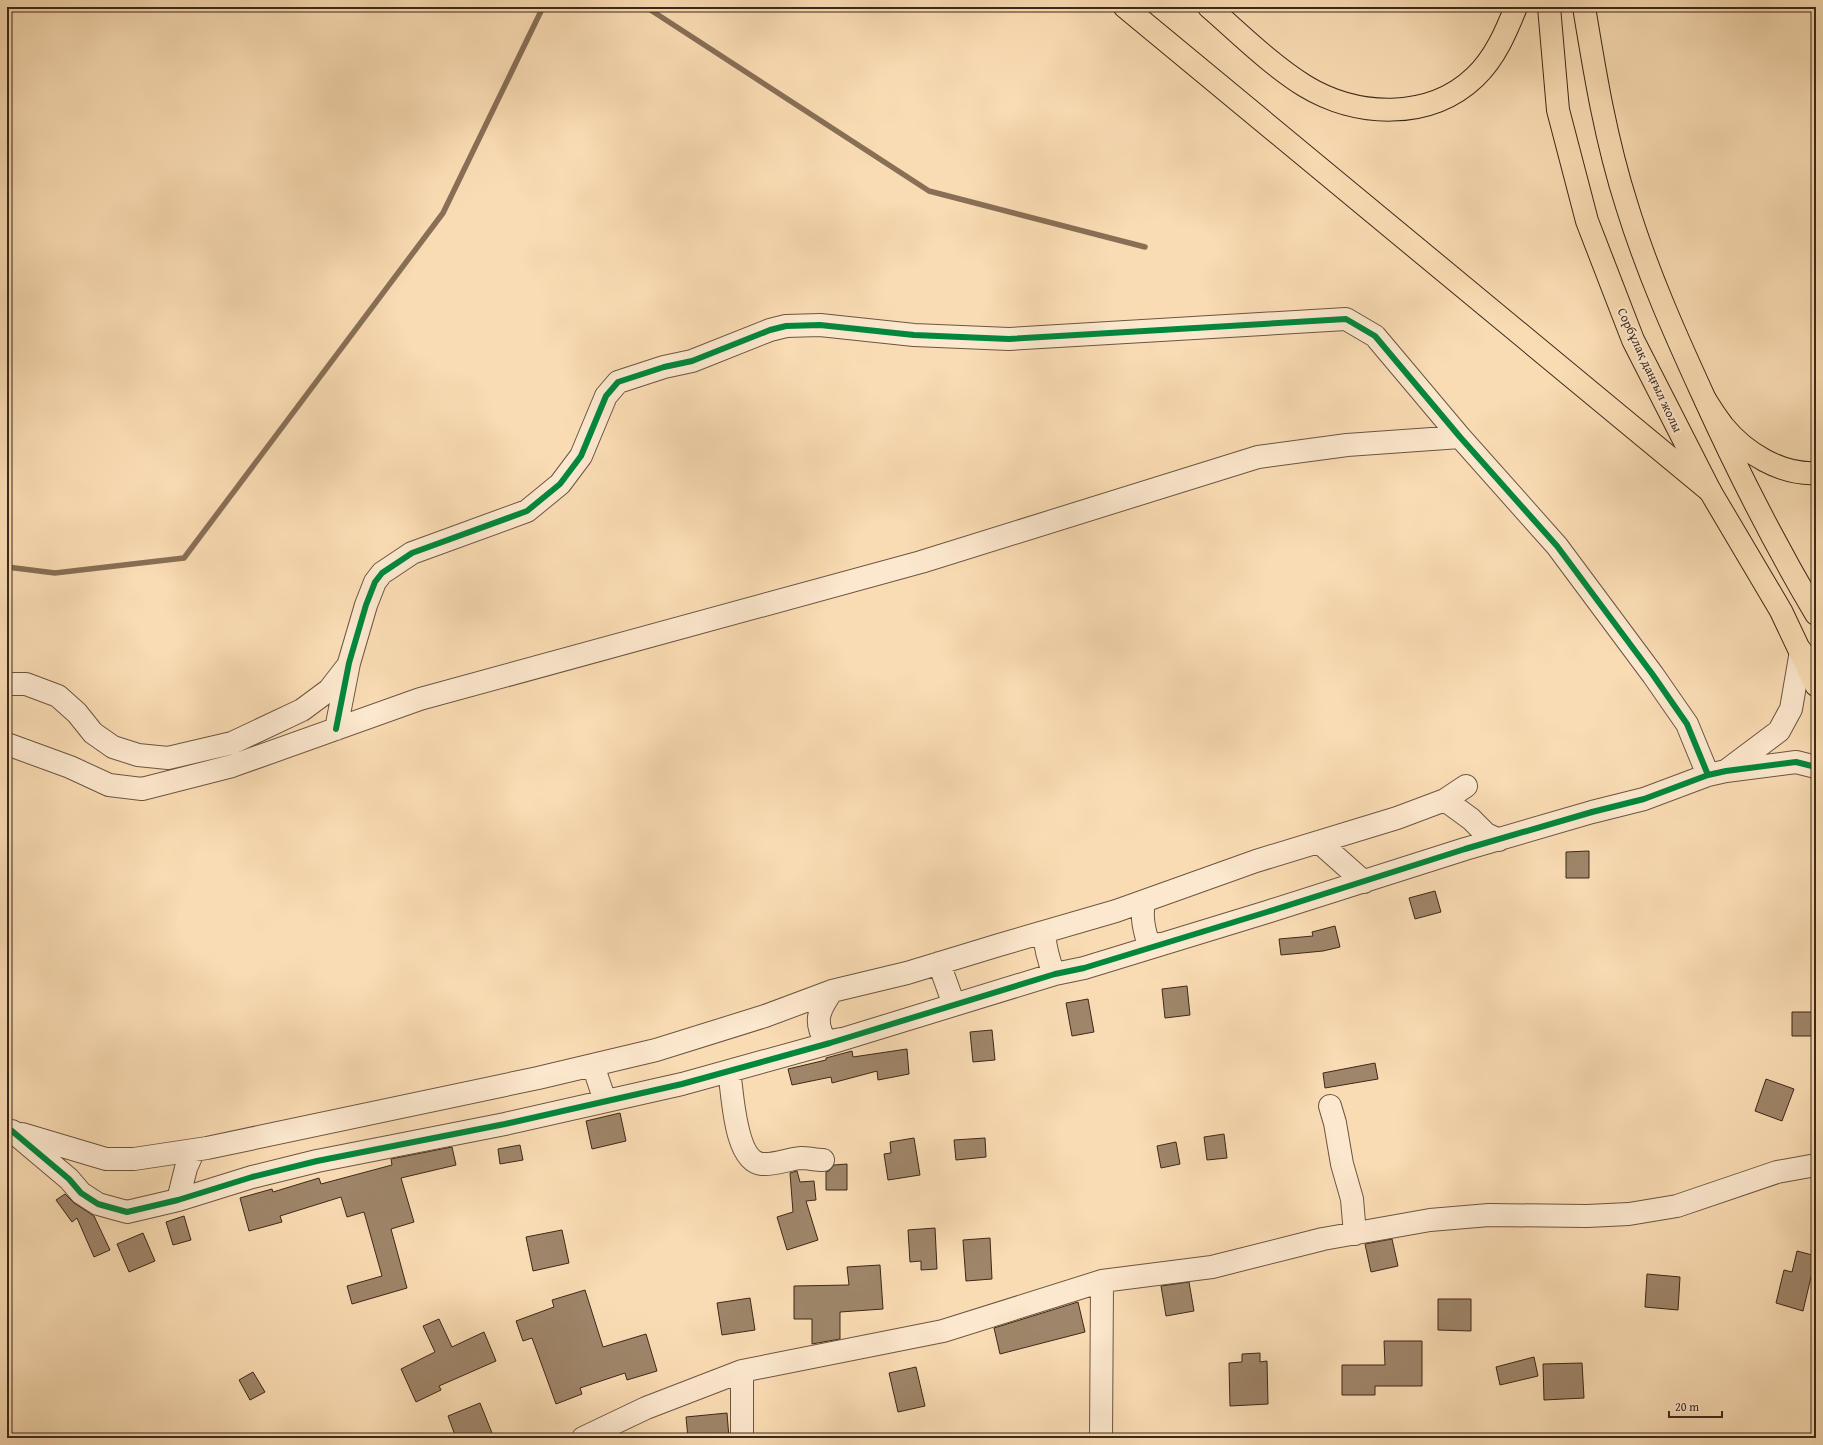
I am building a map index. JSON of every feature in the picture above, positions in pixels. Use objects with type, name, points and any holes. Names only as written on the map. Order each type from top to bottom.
[{"type":"main road","points":[[1125,7],[1710,491]]},
{"type":"main road","points":[[1209,7],[1289,76],[1306,86],[1343,104],[1366,109],[1390,109],[1414,108],[1434,102],[1457,92],[1475,77],[1494,54],[1516,7]]},
{"type":"main road","name":"Сорбұлақ даңғыл жолы","points":[[1549,7],[1558,110],[1588,221],[1634,340],[1656,388],[1710,491],[1781,611],[1816,685]]},
{"type":"main road","points":[[1584,7],[1599,100],[1626,206],[1671,325],[1760,512],[1816,614]]},
{"type":"main road","points":[[1706,401],[1723,426],[1752,453],[1772,464],[1786,469],[1816,473]]},
{"type":"main road","points":[[1730,526],[1730,513],[1734,507],[1741,504],[1749,506],[1760,512]]},
{"type":"street","points":[[336,729],[349,663],[368,600],[375,582],[382,573],[412,553],[476,531],[527,511],[560,484],[581,456],[606,396],[618,382],[664,367],[692,361],[770,330],[786,326],[820,325],[914,335],[1009,339],[1346,320],[1375,336],[1460,437],[1557,546],[1653,675],[1687,724],[1717,773]]},
{"type":"street","points":[[7,744],[70,767],[109,785],[142,789],[232,766],[420,699],[928,560],[1258,457],[1347,445],[1460,437]]},
{"type":"street","points":[[1717,773],[1779,731],[1791,709],[1801,651]]},
{"type":"street","points":[[7,684],[26,684],[58,696],[77,713],[92,733],[113,747],[138,755],[168,758],[232,743],[302,710],[329,690],[349,663]]},
{"type":"street","points":[[10,1131],[69,1179],[81,1193],[98,1204],[127,1212],[178,1200],[252,1177],[317,1161],[505,1124],[682,1084],[841,1040],[1160,944],[1364,882],[1465,848],[1499,840],[1592,812],[1644,799],[1717,773],[1796,762],[1816,767]]},
{"type":"street","points":[[10,1131],[106,1159],[134,1159],[194,1150],[538,1078],[593,1065],[656,1050],[765,1016],[832,992],[907,973],[1116,911],[1256,861],[1397,818],[1445,800],[1466,786]]},
{"type":"street","points":[[1445,800],[1471,819],[1486,834],[1499,840]]},
{"type":"street","points":[[1318,842],[1364,882]]},
{"type":"street","points":[[1144,901],[1142,914],[1144,929],[1149,946],[1160,944]]},
{"type":"street","points":[[1044,932],[1045,948],[1049,962],[1054,974],[1060,973]]},
{"type":"street","points":[[939,963],[954,1005]]},
{"type":"street","points":[[832,992],[822,1007],[818,1022],[821,1034],[826,1042],[841,1040]]},
{"type":"street","points":[[593,1065],[605,1102]]},
{"type":"street","points":[[729,1071],[738,1133],[743,1148],[749,1158],[761,1164],[780,1163],[802,1158],[823,1160]]},
{"type":"street","points":[[1330,1106],[1335,1122],[1342,1164],[1352,1199],[1354,1234]]},
{"type":"street","points":[[178,1200],[186,1168],[194,1150]]},
{"type":"street","points":[[69,1179],[85,1166],[106,1159]]},
{"type":"street","points":[[583,1438],[646,1408],[742,1371],[943,1330],[1102,1282],[1212,1267],[1323,1239],[1430,1220],[1489,1215],[1587,1216],[1629,1214],[1677,1206],[1777,1172],[1816,1165]]},
{"type":"street","points":[[1101,1438],[1102,1282]]},
{"type":"street","points":[[742,1371],[742,1438]]},
{"type":"building","points":[[1589,851],[1589,878],[1566,878],[1566,852]]},
{"type":"building","points":[[1435,891],[1441,912],[1415,919],[1409,898]]},
{"type":"building","points":[[1335,926],[1340,947],[1323,951],[1281,955],[1279,939],[1313,936],[1312,932]]},
{"type":"building","points":[[1187,986],[1190,1015],[1165,1018],[1162,989]]},
{"type":"building","points":[[1088,999],[1094,1032],[1072,1036],[1066,1003]]},
{"type":"building","points":[[1792,1012],[1812,1012],[1812,1036],[1792,1036]]},
{"type":"building","points":[[992,1030],[995,1060],[973,1062],[970,1032]]},
{"type":"building","points":[[907,1049],[909,1074],[878,1080],[877,1071],[832,1083],[831,1077],[792,1085],[788,1069],[826,1060],[826,1058],[852,1051],[853,1057]]},
{"type":"building","points":[[1375,1063],[1378,1079],[1325,1088],[1323,1073]]},
{"type":"building","points":[[1766,1079],[1794,1089],[1782,1121],[1755,1111]]},
{"type":"building","points":[[620,1113],[626,1141],[592,1149],[586,1121]]},
{"type":"building","points":[[1224,1134],[1227,1158],[1207,1160],[1204,1137]]},
{"type":"building","points":[[914,1138],[920,1175],[888,1180],[884,1154],[891,1153],[890,1142]]},
{"type":"building","points":[[985,1138],[986,1157],[956,1160],[954,1140]]},
{"type":"building","points":[[1176,1142],[1180,1164],[1161,1168],[1157,1146]]},
{"type":"building","points":[[520,1145],[523,1160],[500,1164],[498,1149]]},
{"type":"building","points":[[452,1147],[456,1165],[401,1178],[414,1222],[391,1229],[407,1288],[352,1304],[347,1286],[382,1276],[364,1212],[347,1217],[341,1197],[280,1216],[282,1222],[249,1231],[240,1198],[272,1189],[273,1192],[319,1178],[321,1184],[392,1165],[391,1159]]},
{"type":"building","points":[[847,1164],[847,1190],[826,1190],[826,1172],[829,1171],[834,1165]]},
{"type":"building","points":[[797,1171],[800,1182],[814,1181],[816,1200],[806,1201],[818,1240],[787,1250],[777,1217],[793,1212],[790,1173]]},
{"type":"building","points":[[65,1194],[74,1203],[94,1216],[110,1250],[94,1257],[77,1218],[72,1222],[56,1200]]},
{"type":"building","points":[[184,1216],[191,1240],[173,1245],[166,1222]]},
{"type":"building","points":[[935,1228],[937,1269],[921,1270],[921,1261],[910,1262],[908,1230]]},
{"type":"building","points":[[562,1230],[569,1263],[533,1271],[526,1237]]},
{"type":"building","points":[[143,1233],[155,1261],[129,1272],[117,1244]]},
{"type":"building","points":[[990,1238],[992,1279],[966,1281],[963,1240]]},
{"type":"building","points":[[1392,1239],[1398,1266],[1371,1272],[1365,1244]]},
{"type":"building","points":[[1797,1251],[1816,1256],[1803,1311],[1776,1303],[1784,1270],[1792,1272]]},
{"type":"building","points":[[880,1265],[883,1309],[840,1312],[840,1339],[812,1344],[812,1319],[794,1319],[794,1286],[849,1285],[847,1267]]},
{"type":"building","points":[[1647,1274],[1680,1277],[1678,1310],[1645,1307]]},
{"type":"building","points":[[1189,1282],[1194,1311],[1166,1316],[1161,1286]]},
{"type":"building","points":[[585,1290],[603,1347],[646,1334],[657,1371],[627,1380],[625,1373],[580,1388],[582,1394],[556,1404],[532,1338],[523,1341],[516,1321],[554,1307],[552,1300]]},
{"type":"building","points":[[750,1298],[755,1330],[722,1335],[717,1303]]},
{"type":"building","points":[[1438,1299],[1471,1299],[1471,1331],[1438,1330]]},
{"type":"building","points":[[1078,1302],[1085,1332],[1000,1354],[994,1328]]},
{"type":"building","points":[[439,1319],[452,1347],[484,1332],[496,1361],[439,1386],[441,1390],[416,1402],[401,1369],[435,1352],[423,1326]]},
{"type":"building","points":[[1384,1341],[1422,1341],[1422,1386],[1375,1386],[1375,1395],[1342,1395],[1342,1365],[1385,1365]]},
{"type":"building","points":[[1260,1353],[1260,1362],[1267,1361],[1268,1404],[1230,1406],[1229,1363],[1242,1362],[1242,1354]]},
{"type":"building","points":[[1534,1357],[1538,1376],[1500,1385],[1496,1367]]},
{"type":"building","points":[[1582,1363],[1584,1398],[1544,1400],[1543,1364]]},
{"type":"building","points":[[916,1367],[925,1406],[898,1412],[889,1373]]},
{"type":"building","points":[[253,1372],[265,1392],[250,1400],[239,1380]]},
{"type":"building","points":[[480,1403],[494,1438],[456,1438],[448,1416]]},
{"type":"building","points":[[727,1413],[729,1438],[688,1438],[686,1417]]},
{"type":"waterway","points":[[7,567],[55,573],[184,558],[443,213],[543,7]]},
{"type":"waterway","points":[[646,7],[929,191],[1145,247]]},
{"type":"cycle path","points":[[336,729],[349,663],[366,605],[375,582],[382,573],[412,553],[527,511],[560,484],[581,456],[606,396],[618,382],[664,367],[692,361],[770,330],[786,326],[820,325],[914,335],[1009,339],[1346,319],[1375,336],[1460,437],[1557,546],[1653,675],[1687,724],[1708,775]]},
{"type":"cycle path","points":[[12,1131],[69,1179],[81,1193],[98,1204],[127,1212],[178,1200],[252,1177],[317,1161],[505,1124],[682,1084],[830,1043],[1055,974],[1084,968],[1465,849],[1592,812],[1644,799],[1708,775],[1726,771],[1796,762],[1816,767]]}]
